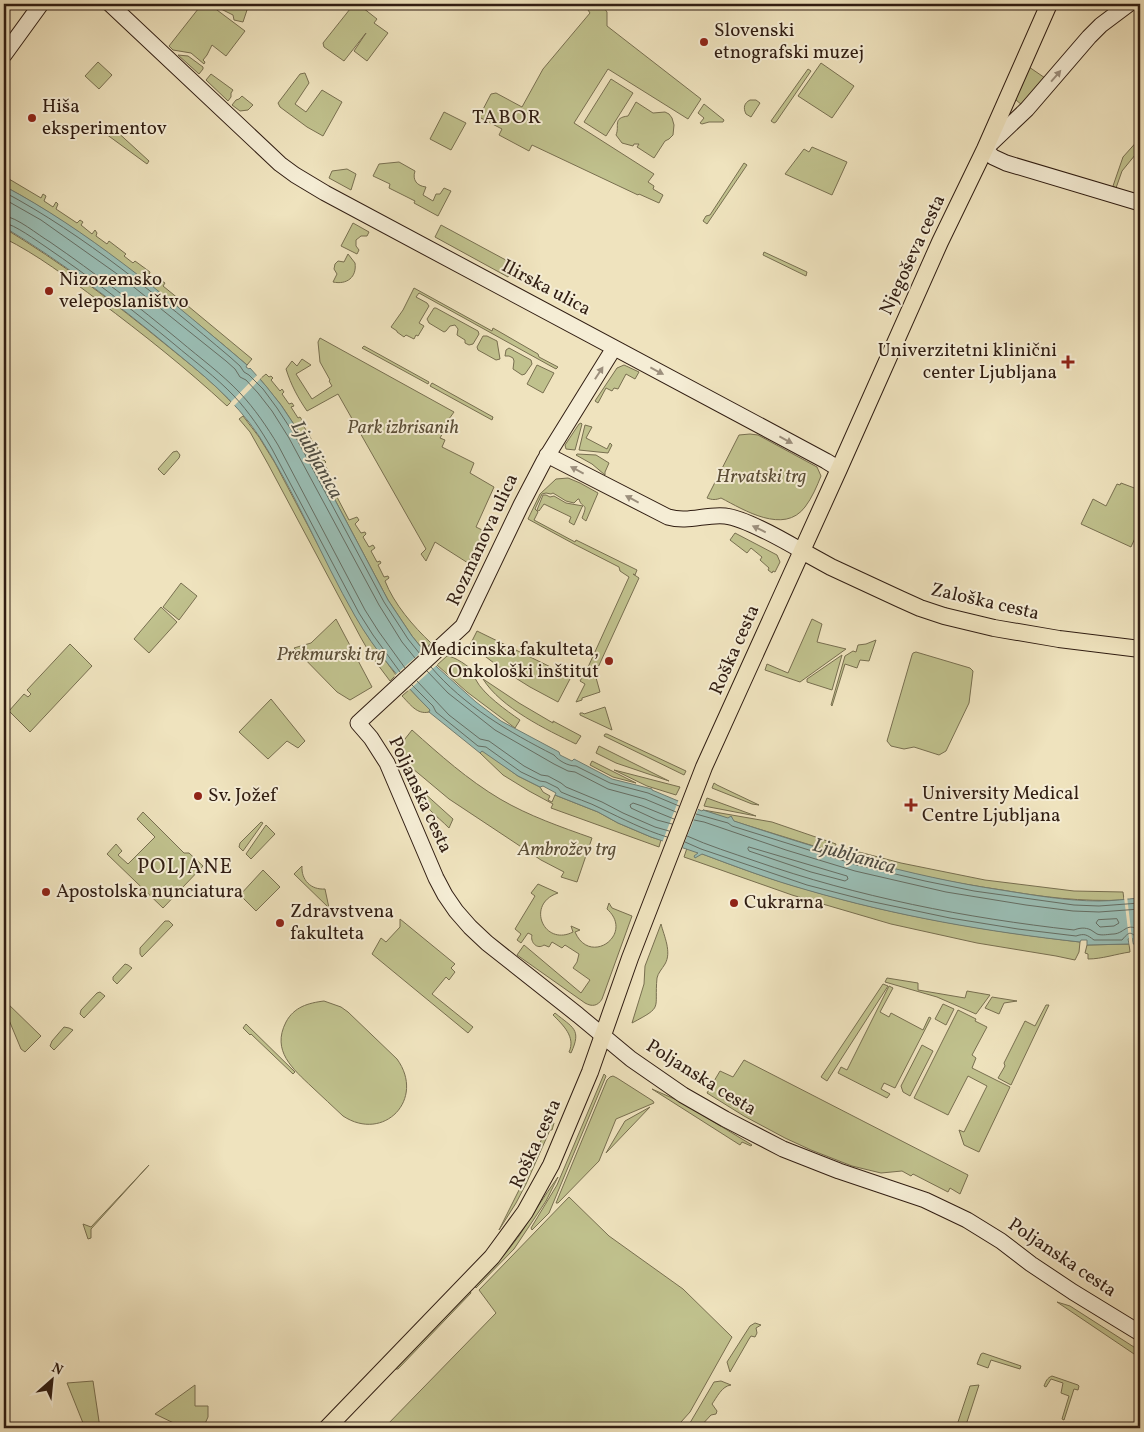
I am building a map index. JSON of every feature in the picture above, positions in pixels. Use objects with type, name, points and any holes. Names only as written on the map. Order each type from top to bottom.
[{"type":"main road","points":[[4,55],[41,4]]},
{"type":"main road","name":"Ilirska ulica","points":[[110,4],[280,164],[295,175],[839,469]]},
{"type":"main road","name":"Njegoševa cesta","points":[[802,551],[1049,4]]},
{"type":"main road","points":[[1129,4],[1101,25],[1089,37],[1027,109],[985,149],[997,159],[1019,168],[1140,203]]},
{"type":"main road","points":[[1008,97],[1016,107],[1027,109]]},
{"type":"main road","name":"Rozmanova ulica","points":[[358,723],[459,631],[467,620],[517,513],[547,455],[614,348]]},
{"type":"main road","points":[[547,455],[668,517],[688,520],[727,516],[802,551]]},
{"type":"main road","name":"Zaloška cesta","points":[[802,551],[831,567],[913,605],[944,616],[994,628],[1059,639],[1140,649]]},
{"type":"main road","name":"Roška cesta","points":[[327,1428],[492,1257],[539,1189],[590,1072],[630,958],[704,767],[802,551]]},
{"type":"main road","name":"Poljanska cesta","points":[[358,723],[371,738],[387,763],[436,878],[456,911],[491,946],[640,1066],[725,1119],[790,1152],[839,1172],[925,1200],[967,1220],[1001,1241],[1073,1292],[1140,1333]]},
{"type":"green space","points":[[202,4],[209,4],[245,31],[226,56],[212,45],[203,60],[204,64],[191,53],[173,50],[169,46]]},
{"type":"green space","points":[[213,4],[239,4],[247,10],[243,22],[234,20],[233,15]]},
{"type":"green space","points":[[354,4],[358,4],[377,19],[374,23],[388,33],[367,61],[354,51],[366,33],[344,61],[324,47],[323,43]]},
{"type":"green space","points":[[590,4],[601,4],[607,12],[607,26],[701,99],[688,119],[608,69],[574,123],[654,174],[648,182],[654,186],[653,189],[663,195],[659,203],[532,145],[529,151],[499,135],[502,129],[479,117],[491,94],[496,93],[522,107],[543,69],[590,13],[588,10],[592,6]]},
{"type":"green space","points":[[178,55],[188,56],[203,67],[203,69],[199,74]]},
{"type":"green space","points":[[98,62],[112,75],[99,89],[85,76]]},
{"type":"green space","points":[[821,63],[854,86],[832,118],[798,96]]},
{"type":"green space","points":[[1029,67],[1048,80],[1022,105],[1015,98]]},
{"type":"green space","points":[[808,69],[811,71],[776,122],[771,121]]},
{"type":"green space","points":[[305,73],[309,83],[295,104],[306,112],[322,90],[342,102],[323,136],[307,127],[280,107],[278,103],[300,74]]},
{"type":"green space","points":[[211,74],[233,90],[228,101],[206,80]]},
{"type":"green space","points":[[611,79],[633,93],[606,136],[584,122]]},
{"type":"green space","points":[[242,96],[253,105],[248,110],[240,111],[232,105]]},
{"type":"green space","points":[[750,100],[756,100],[760,103],[751,117],[746,114],[744,108],[745,104]]},
{"type":"green space","points":[[636,102],[653,113],[665,112],[672,118],[674,125],[673,135],[665,141],[654,158],[637,147],[639,144],[634,144],[633,146],[622,143],[616,135],[618,121],[628,116]]},
{"type":"green space","points":[[704,104],[724,120],[723,122],[700,123],[704,118],[698,113]]},
{"type":"green space","points":[[444,112],[466,123],[451,150],[430,139]]},
{"type":"green space","points":[[113,128],[149,161],[147,164],[106,134]]},
{"type":"green space","points":[[1140,138],[1140,149],[1122,171],[1116,188],[1113,186],[1123,157]]},
{"type":"green space","points":[[812,147],[847,162],[832,195],[785,174],[804,149],[809,152]]},
{"type":"green space","points":[[399,162],[415,171],[414,177],[416,182],[426,187],[423,195],[433,201],[436,194],[440,194],[444,188],[451,191],[438,216],[414,203],[415,201],[389,188],[390,184],[373,176],[379,164]]},
{"type":"green space","points":[[744,163],[747,165],[707,224],[703,221],[706,216],[710,215]]},
{"type":"green space","points":[[347,169],[356,174],[351,190],[329,178],[332,171]]},
{"type":"green space","points":[[4,176],[41,198],[43,194],[46,196],[44,201],[53,207],[56,202],[58,204],[56,209],[77,223],[80,220],[83,222],[81,225],[92,234],[95,230],[96,236],[107,244],[109,241],[126,254],[124,256],[133,263],[135,261],[150,272],[149,275],[160,283],[162,281],[165,283],[163,286],[185,304],[187,302],[188,306],[252,359],[247,365],[186,314],[97,245],[61,220],[4,186]]},
{"type":"green space","points":[[353,223],[369,232],[367,236],[361,236],[356,240],[356,246],[359,250],[357,254],[341,246]]},
{"type":"green space","points":[[441,225],[515,265],[508,277],[435,237]]},
{"type":"green space","points":[[4,228],[66,269],[126,313],[199,372],[231,402],[227,406],[196,378],[99,301],[41,259],[4,238]]},
{"type":"green space","points":[[764,252],[807,272],[806,276],[763,255]]},
{"type":"green space","points":[[348,254],[355,263],[353,276],[347,281],[333,282],[337,274],[334,269],[335,264],[338,261],[344,262]]},
{"type":"green space","points":[[414,288],[492,331],[493,328],[558,367],[556,369],[419,293],[416,297],[429,306],[419,323],[424,326],[414,339],[406,335],[404,337],[391,327],[403,310]]},
{"type":"green space","points":[[434,308],[478,331],[479,334],[473,344],[465,343],[465,340],[457,335],[458,329],[455,325],[450,326],[444,332],[429,323],[427,319]]},
{"type":"green space","points":[[483,336],[497,341],[500,359],[496,360],[478,350],[477,347]]},
{"type":"green space","name":"Park izbrisanih","points":[[320,338],[454,412],[444,426],[444,431],[440,438],[445,440],[442,447],[474,463],[470,473],[494,487],[476,527],[484,531],[468,563],[435,542],[426,561],[421,554],[426,549],[338,394],[307,411],[292,386],[286,369],[292,361],[297,366],[302,359],[311,365],[296,374],[312,399],[332,386],[320,362],[318,342]]},
{"type":"green space","points":[[364,346],[429,382],[428,384],[362,348]]},
{"type":"green space","points":[[509,348],[531,360],[532,364],[525,374],[522,375],[513,369],[513,358],[505,356],[506,350]]},
{"type":"green space","points":[[537,365],[554,373],[543,393],[527,384]]},
{"type":"green space","points":[[624,365],[639,372],[635,379],[626,374],[618,389],[614,388],[612,391],[606,388],[598,403],[595,401],[617,368]]},
{"type":"green space","points":[[266,374],[273,378],[271,380],[280,391],[282,389],[284,392],[282,394],[289,404],[292,403],[294,406],[291,407],[298,418],[300,417],[302,420],[307,432],[309,431],[309,435],[315,446],[317,446],[322,460],[326,462],[324,464],[329,472],[325,474],[349,520],[357,517],[359,520],[355,524],[361,533],[365,532],[366,534],[363,537],[369,547],[373,545],[375,548],[371,551],[377,562],[380,561],[381,563],[378,565],[384,577],[388,576],[389,578],[385,581],[393,598],[411,622],[431,643],[424,651],[388,600],[299,432],[281,405],[260,379]]},
{"type":"green space","points":[[432,383],[493,417],[492,420],[430,386]]},
{"type":"green space","points":[[243,416],[275,463],[355,615],[396,675],[390,681],[372,657],[361,638],[268,464],[250,432],[239,419]]},
{"type":"green space","points":[[581,423],[575,450],[566,449],[565,445]]},
{"type":"green space","points":[[585,425],[592,427],[586,438],[607,449],[610,443],[612,445],[608,453],[579,450]]},
{"type":"green space","name":"Hrvatski trg","points":[[739,435],[758,435],[817,467],[821,476],[818,484],[808,503],[796,515],[786,519],[764,518],[721,498],[714,500],[707,498]]},
{"type":"green space","points":[[177,451],[180,455],[179,458],[164,475],[158,469],[173,452]]},
{"type":"green space","points":[[576,455],[596,455],[609,463],[605,475],[592,464]]},
{"type":"green space","points":[[568,478],[598,493],[586,521],[582,518],[585,507],[579,499],[574,503],[566,501],[553,493],[542,494],[535,509],[538,512],[534,520],[575,542],[576,540],[637,570],[635,575],[633,574],[639,578],[595,674],[600,692],[576,702],[585,684],[580,681],[629,577],[620,571],[619,567],[528,519],[540,494],[556,479]]},
{"type":"green space","points":[[1140,482],[1140,527],[1131,547],[1081,524],[1093,499],[1106,506],[1117,484],[1120,485],[1121,483],[1137,489]]},
{"type":"green space","points":[[543,495],[554,496],[566,503],[583,506],[574,525],[569,522],[571,517],[544,504],[539,511],[537,510]]},
{"type":"green space","points":[[735,533],[777,555],[780,562],[775,572],[773,571],[772,573],[768,570],[769,568],[760,560],[762,557],[751,548],[747,553],[730,540]]},
{"type":"green space","points":[[181,583],[197,596],[179,620],[163,607]]},
{"type":"green space","points":[[161,607],[177,622],[149,653],[134,639]]},
{"type":"green space","name":"Prekmurski trg","points":[[336,619],[372,687],[350,700],[337,692],[294,648],[311,643]]},
{"type":"green space","points":[[812,619],[822,624],[817,642],[846,649],[800,682],[765,670],[767,664],[788,673]]},
{"type":"green space","points":[[477,631],[571,677],[558,702],[506,672],[470,645]]},
{"type":"green space","points":[[876,640],[869,661],[860,660],[857,668],[845,664],[832,706],[845,656],[853,651],[856,652],[858,645]]},
{"type":"green space","points":[[70,644],[92,666],[30,732],[9,711],[24,694],[28,697],[31,694],[27,690]]},
{"type":"green space","points":[[916,652],[970,668],[973,671],[969,703],[946,751],[939,755],[914,747],[904,749],[891,746],[887,741],[912,655]]},
{"type":"green space","points":[[842,655],[832,690],[807,682],[807,679]]},
{"type":"green space","points":[[447,656],[458,660],[472,670],[475,679],[484,691],[520,720],[515,728],[467,692],[437,665]]},
{"type":"green space","points":[[483,679],[553,723],[553,721],[581,736],[576,744],[513,709],[491,690]]},
{"type":"green space","points":[[410,689],[430,710],[429,712],[425,713],[417,710],[402,696]]},
{"type":"green space","points":[[271,699],[305,741],[298,748],[287,741],[268,759],[239,732]]},
{"type":"green space","points":[[605,707],[612,730],[580,715],[580,713],[584,714]]},
{"type":"green space","name":"Ambrožev trg","points":[[412,730],[488,792],[534,816],[592,838],[577,882],[561,877],[564,872],[541,860],[449,799],[394,753]]},
{"type":"green space","points":[[605,734],[686,771],[684,775],[604,736]]},
{"type":"green space","points":[[599,746],[669,781],[616,763],[596,753]]},
{"type":"green space","points":[[482,750],[518,776],[540,787],[543,792],[550,796],[548,800],[552,802],[555,795],[598,812],[618,823],[661,840],[659,847],[551,808],[553,804],[503,775],[480,753]]},
{"type":"green space","points":[[592,761],[636,783],[613,777],[590,765]]},
{"type":"green space","points":[[614,770],[680,787],[676,795],[647,786]]},
{"type":"green space","points":[[714,783],[717,785],[759,805],[712,788]]},
{"type":"green space","points":[[416,790],[422,791],[453,819],[449,828],[422,801]]},
{"type":"green space","points":[[707,798],[756,816],[704,806]]},
{"type":"green space","points":[[703,810],[772,822],[836,844],[833,852],[733,821],[731,816],[729,819]]},
{"type":"green space","points":[[143,812],[184,853],[189,853],[203,866],[163,908],[107,854],[116,844],[122,851],[118,855],[128,864],[155,837],[137,819]]},
{"type":"green space","points":[[261,822],[263,823],[243,851],[239,847],[240,843]]},
{"type":"green space","points":[[266,825],[275,834],[251,859],[246,854]]},
{"type":"green space","points":[[840,847],[901,863],[985,880],[1074,891],[1123,892],[1124,900],[1093,900],[1032,895],[960,883],[898,870],[837,854]]},
{"type":"green space","points":[[687,848],[760,875],[839,899],[907,915],[1010,933],[1080,942],[1079,952],[1075,960],[977,943],[891,924],[792,895],[684,857]]},
{"type":"green space","points":[[302,866],[303,876],[311,886],[325,889],[329,908],[294,874]]},
{"type":"green space","points":[[263,870],[280,887],[256,911],[240,895]]},
{"type":"green space","points":[[538,884],[558,893],[548,898],[542,906],[542,922],[547,929],[554,934],[563,935],[573,932],[571,926],[580,930],[575,932],[582,942],[590,947],[599,947],[607,943],[613,936],[616,928],[614,919],[607,909],[609,903],[612,908],[632,916],[602,999],[597,1004],[590,1005],[585,1003],[517,955],[524,945],[581,993],[590,980],[573,968],[579,954],[565,945],[562,948],[552,942],[549,947],[544,945],[539,947],[532,940],[532,935],[528,933],[521,943],[517,940],[521,934],[515,929],[535,896],[531,893]]},
{"type":"green space","points":[[400,919],[455,964],[451,968],[455,972],[449,980],[446,977],[432,994],[473,1027],[468,1033],[372,954],[381,938],[386,942],[400,927]]},
{"type":"green space","points":[[165,921],[169,921],[173,925],[142,957],[140,948]]},
{"type":"green space","points":[[661,924],[668,954],[657,978],[655,1006],[649,1013],[632,1023],[644,984],[645,966]]},
{"type":"green space","points":[[1129,944],[1130,952],[1088,959],[1088,954],[1085,953],[1087,945]]},
{"type":"green space","points":[[125,964],[132,968],[117,984],[113,977]]},
{"type":"green space","points":[[887,978],[918,983],[918,990],[965,998],[967,991],[990,995],[976,1014],[937,997],[885,982]]},
{"type":"green space","points":[[883,984],[888,986],[827,1081],[821,1077]]},
{"type":"green space","points":[[889,986],[893,988],[880,1012],[889,1017],[891,1013],[923,1030],[929,1017],[931,1018],[895,1088],[884,1083],[881,1089],[890,1094],[887,1098],[838,1073],[841,1067],[847,1070]]},
{"type":"green space","points":[[100,992],[105,996],[84,1018],[80,1014],[81,1010]]},
{"type":"green space","points":[[992,997],[1017,1001],[1004,1003],[999,1014],[985,1008]]},
{"type":"green space","points":[[4,1000],[41,1036],[25,1052],[21,1049],[4,1008]]},
{"type":"green space","points":[[324,1001],[341,1007],[348,1012],[397,1059],[405,1074],[407,1089],[403,1102],[396,1113],[386,1120],[373,1124],[358,1123],[343,1116],[286,1059],[281,1042],[282,1032],[289,1017],[297,1009]]},
{"type":"green space","points":[[943,1004],[954,1009],[946,1025],[935,1019]]},
{"type":"green space","points":[[1046,1005],[1049,1005],[1011,1085],[998,1078],[1025,1021],[1035,1026]]},
{"type":"green space","points":[[958,1010],[987,1027],[972,1055],[976,1058],[972,1068],[1010,1087],[979,1152],[964,1145],[959,1130],[964,1132],[987,1086],[968,1076],[948,1115],[914,1098]]},
{"type":"green space","points":[[555,1013],[571,1026],[576,1034],[571,1053],[569,1052],[571,1047],[570,1036],[553,1015]]},
{"type":"green space","points":[[246,1024],[295,1072],[293,1074],[243,1028]]},
{"type":"green space","points":[[64,1027],[73,1030],[54,1050],[50,1046],[52,1041]]},
{"type":"green space","points":[[922,1045],[933,1051],[910,1096],[903,1092],[901,1086]]},
{"type":"green space","points":[[744,1060],[968,1175],[960,1194],[950,1188],[948,1192],[913,1174],[911,1176],[902,1171],[881,1173],[852,1166],[811,1150],[744,1116],[707,1093],[720,1071],[733,1077]]},
{"type":"green space","points":[[604,1074],[606,1076],[549,1213],[532,1230],[531,1228],[557,1185]]},
{"type":"green space","points":[[613,1076],[654,1103],[616,1119],[599,1161],[556,1203],[607,1080]]},
{"type":"green space","points":[[652,1089],[679,1101],[752,1145],[742,1142],[740,1145]]},
{"type":"green space","points":[[650,1107],[606,1153],[625,1121]]},
{"type":"green space","points":[[550,1120],[554,1123],[552,1130],[550,1130],[516,1203],[499,1230],[523,1182]]},
{"type":"green space","points":[[149,1165],[91,1229],[91,1238],[88,1239],[83,1224],[91,1227]]},
{"type":"green space","points":[[558,1177],[546,1201],[514,1249],[476,1288],[475,1286],[519,1236]]},
{"type":"green space","points":[[569,1197],[609,1236],[683,1289],[732,1337],[679,1428],[384,1428],[496,1313],[479,1290]]},
{"type":"green space","points":[[470,1291],[471,1293],[398,1369],[395,1369]]},
{"type":"green space","points":[[1057,1302],[1070,1306],[1137,1349],[1140,1352],[1140,1358]]},
{"type":"green space","points":[[755,1323],[761,1325],[756,1328],[757,1333],[755,1337],[751,1336],[730,1372],[727,1362],[750,1326]]},
{"type":"green space","points":[[983,1353],[1021,1366],[1020,1369],[991,1360],[988,1368],[977,1364]]},
{"type":"green space","points":[[1052,1376],[1079,1386],[1078,1390],[1074,1389],[1064,1420],[1062,1419],[1069,1396],[1061,1393],[1063,1383],[1051,1379],[1046,1387],[1044,1386]]},
{"type":"green space","points":[[93,1381],[100,1428],[84,1428],[67,1383]]},
{"type":"green space","points":[[721,1381],[731,1385],[722,1390],[712,1404],[717,1411],[716,1414],[711,1415],[699,1428],[687,1428],[714,1382]]},
{"type":"green space","points":[[195,1385],[195,1406],[208,1406],[208,1417],[203,1428],[182,1428],[155,1414]]},
{"type":"green space","points":[[979,1385],[965,1428],[956,1428],[970,1386]]},
{"type":"water","points":[[4,186],[35,203],[94,242],[151,285],[247,365],[246,367],[250,368],[281,405],[299,432],[388,600],[412,636],[437,667],[476,702],[501,721],[559,752],[560,755],[572,761],[574,759],[612,779],[652,789],[702,811],[728,818],[731,816],[734,821],[866,861],[967,884],[1050,897],[1099,901],[1140,898],[1140,943],[1133,944],[1132,938],[1128,939],[1129,944],[1087,945],[1087,940],[1081,940],[1080,942],[1046,938],[942,922],[874,908],[807,890],[767,878],[702,854],[695,858],[694,856],[698,853],[651,837],[598,812],[555,795],[556,793],[543,786],[540,787],[518,776],[482,751],[480,753],[429,712],[430,710],[399,677],[371,641],[343,594],[297,502],[250,423],[229,399],[205,377],[129,314],[68,269],[4,227]]},
{"type":"pier","points":[[258,374],[262,377],[233,407],[230,403]]},
{"type":"pier","points":[[425,649],[438,664],[408,691],[394,676]]},
{"type":"pier","points":[[679,799],[699,807],[682,849],[662,843]]},
{"type":"pier","points":[[1127,896],[1133,947],[1130,947],[1124,897]]},
{"type":"place","name":"Slovenski etnografski muzej","points":[[704,42]]},
{"type":"place","name":"Hiša eksperimentov","points":[[32,118]]},
{"type":"place","name":"Nizozemsko veleposlaništvo","points":[[49,291]]},
{"type":"place","name":"Univerzitetni klinični center Ljubljana","points":[[1068,362]]},
{"type":"place","name":"Medicinska fakulteta, Onkološki inštitut","points":[[609,661]]},
{"type":"place","name":"Sv. Jožef","points":[[198,796]]},
{"type":"place","name":"University Medical Centre Ljubljana","points":[[911,805]]},
{"type":"place","name":"Apostolska nunciatura","points":[[46,892]]},
{"type":"place","name":"Cukrarna","points":[[734,903]]},
{"type":"place","name":"Zdravstvena fakulteta","points":[[280,923]]},
{"type":"district","name":"TABOR","points":[[507,118]]},
{"type":"district","name":"POLJANE","points":[[185,867]]},
{"type":"water label","name":"Ljubljanica","points":[[316,460]]},
{"type":"water label","name":"Ljubljanica","points":[[854,857]]}]
